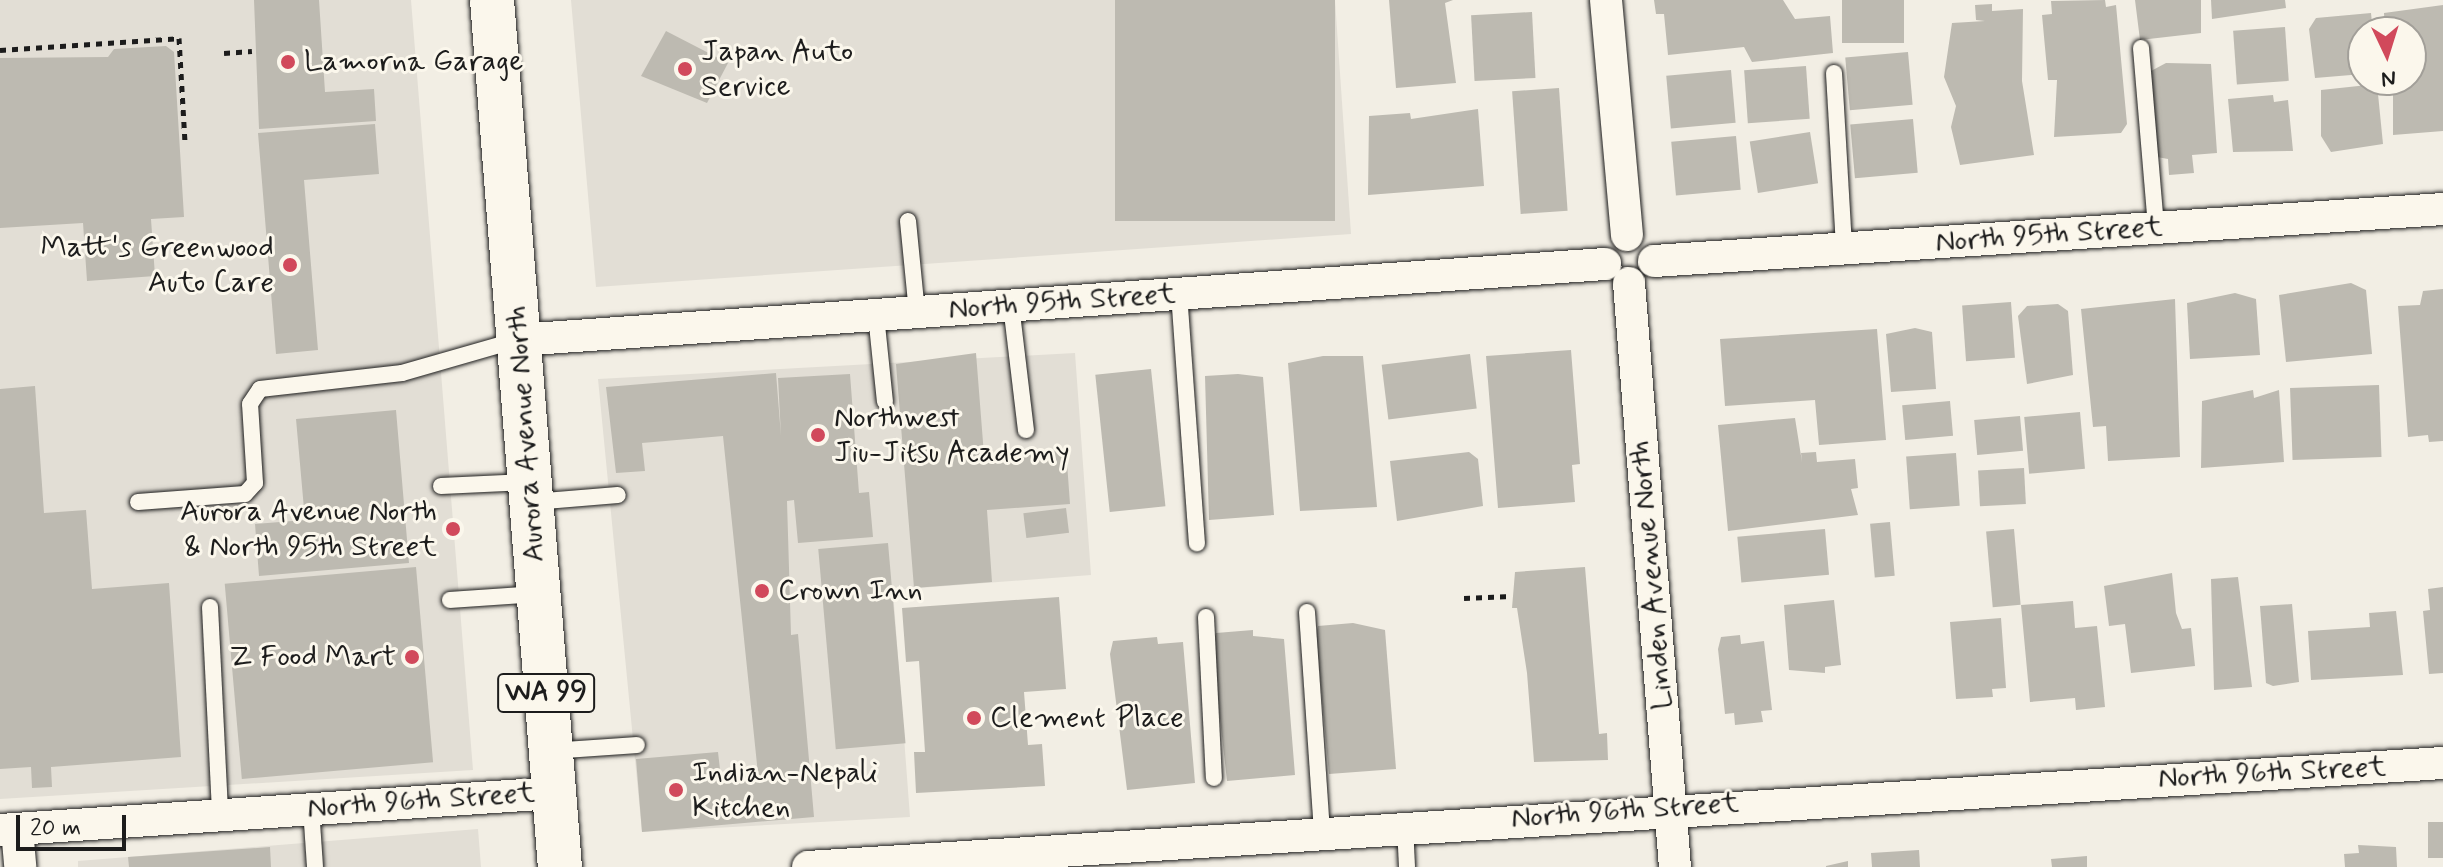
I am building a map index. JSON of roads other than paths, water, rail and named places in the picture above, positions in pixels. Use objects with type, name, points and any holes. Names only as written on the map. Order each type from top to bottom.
[{"type":"highway","name":"Aurora Avenue North","points":[[492,0],[560,867]]},
{"type":"street","points":[[1606,0],[1627,235]]},
{"type":"street","name":"North 95th Street","points":[[1654,261],[2443,209]]},
{"type":"street","points":[[1627,235],[1643,239],[1654,261],[1647,276],[1617,273],[1612,242],[1627,235]]},
{"type":"street","name":"North 95th Street","points":[[518,340],[1179,293],[1617,273]]},
{"type":"street","name":"Linden Avenue North","points":[[1617,273],[1675,867]]},
{"type":"street","name":"North 96th Street","points":[[808,867],[1070,858],[1405,826],[2443,763]]},
{"type":"street","name":"North 96th Street","points":[[9,830],[311,808],[552,772]]},
{"type":"street","points":[[9,830],[20,867]]},
{"type":"lane","points":[[2141,48],[2156,228]]},
{"type":"lane","points":[[1834,73],[1844,249]]},
{"type":"lane","points":[[908,221],[917,312]]},
{"type":"lane","points":[[1179,293],[1197,543]]},
{"type":"lane","points":[[1011,305],[1026,430]]},
{"type":"lane","points":[[876,315],[885,402]]},
{"type":"lane","points":[[138,502],[245,494],[255,483],[250,404],[260,389],[402,373],[518,340]]},
{"type":"lane","points":[[441,486],[618,495]]},
{"type":"lane","points":[[450,600],[538,594]]},
{"type":"lane","points":[[210,607],[220,814]]},
{"type":"lane","points":[[1307,612],[1322,832]]},
{"type":"lane","points":[[1206,617],[1214,778]]},
{"type":"lane","points":[[552,772],[637,745]]},
{"type":"lane","points":[[311,808],[315,867]]},
{"type":"lane","points":[[1405,826],[1407,867]]},
{"type":"place","name":"Lamorna Garage","points":[[288,62]]},
{"type":"place","name":"Japan Auto Service","points":[[685,69]]},
{"type":"place","name":"Matt's Greenwood Auto Care","points":[[290,265]]},
{"type":"place","name":"Northwest Jiu-Jitsu Academy","points":[[818,435]]},
{"type":"place","name":"Aurora Avenue North & North 95th Street","points":[[453,529]]},
{"type":"place","name":"Crown Inn","points":[[762,591]]},
{"type":"place","name":"Z Food Mart","points":[[412,657]]},
{"type":"place","name":"Clement Place","points":[[974,718]]},
{"type":"place","name":"Indian-Nepali Kitchen","points":[[676,790]]}]
